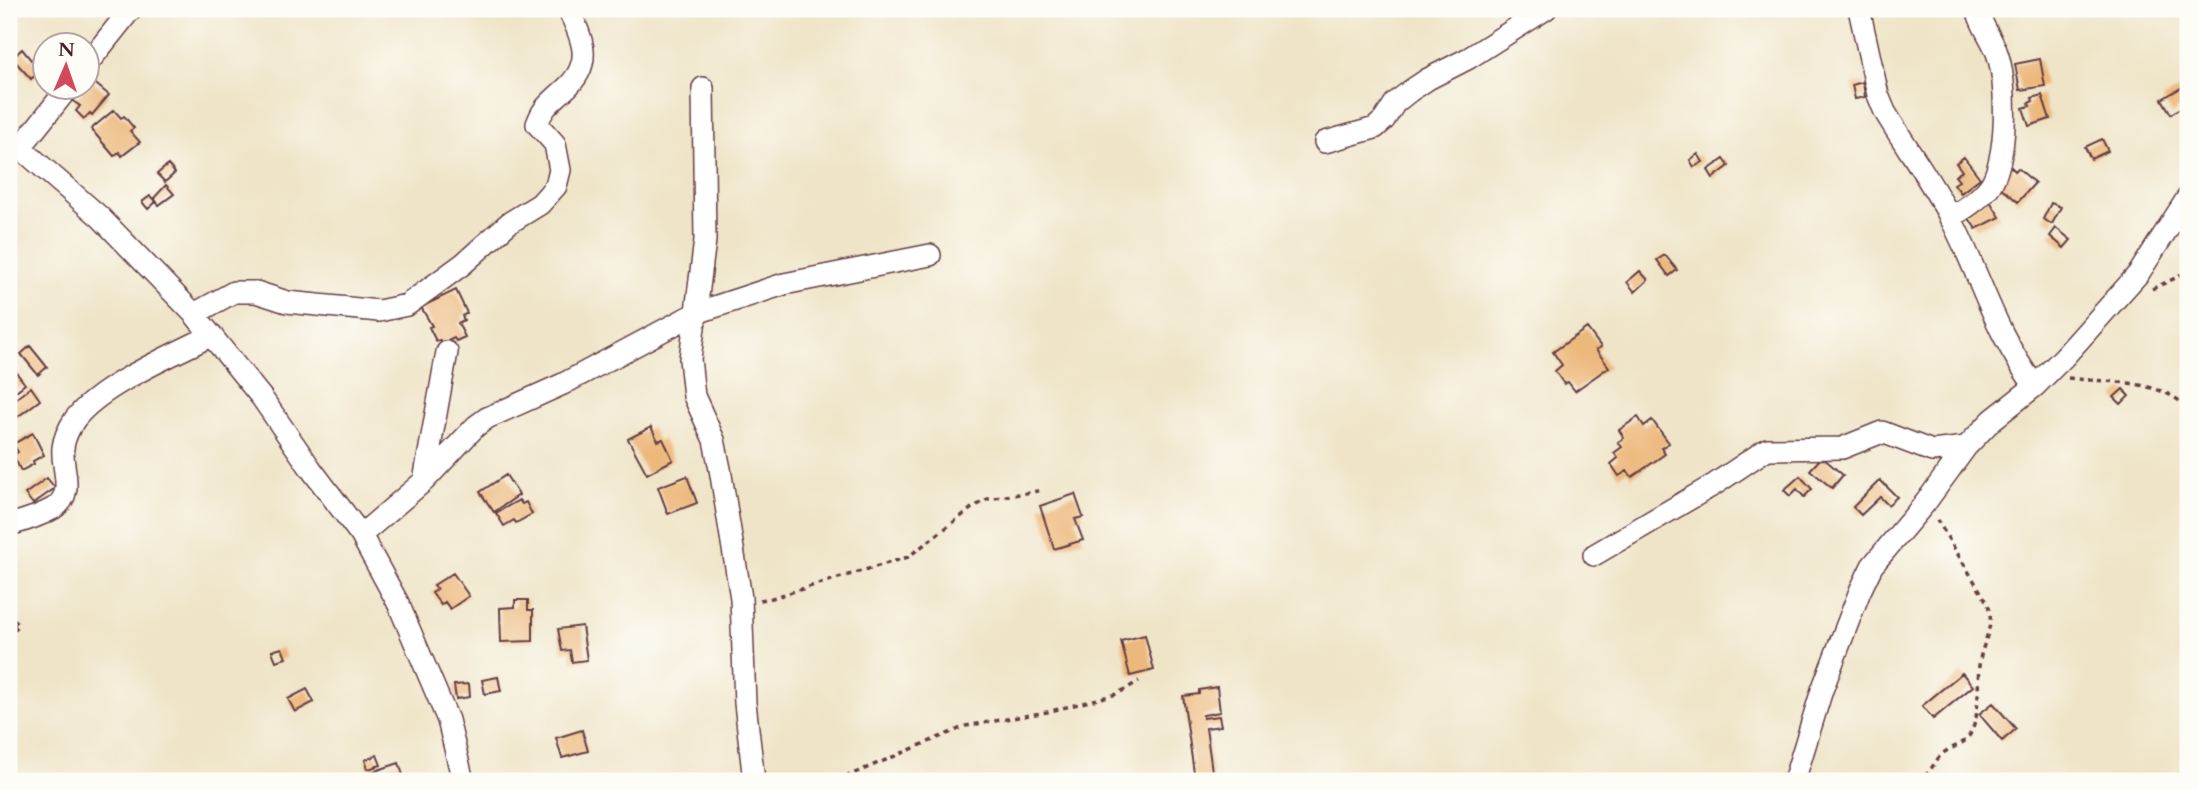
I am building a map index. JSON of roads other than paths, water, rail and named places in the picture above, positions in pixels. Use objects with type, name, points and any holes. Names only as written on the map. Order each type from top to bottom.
[{"type":"street","points":[[102,45],[131,9]]},
{"type":"street","points":[[194,314],[234,292],[256,292],[287,302],[379,311],[407,305],[463,264],[509,223],[540,204],[556,186],[559,170],[555,144],[537,124],[542,109],[575,81],[584,61],[581,35],[568,9]]},
{"type":"street","points":[[1325,142],[1375,128],[1395,103],[1410,91],[1469,58],[1546,9]]},
{"type":"street","points":[[1859,9],[1880,101],[1951,218],[1995,322],[2013,356],[2040,380]]},
{"type":"street","points":[[1951,218],[1988,188],[1996,176],[2002,155],[2003,77],[1996,50],[1986,33],[1978,9]]},
{"type":"street","points":[[703,88],[705,240],[690,378],[694,396],[716,450],[741,598],[746,703],[754,781]]},
{"type":"street","points":[[54,102],[15,142],[100,217],[194,314],[262,398],[361,535],[398,604],[448,720],[463,781]]},
{"type":"street","points":[[1794,781],[1822,690],[1866,577],[1885,548],[1926,502],[1966,447],[1992,420],[2040,380],[2094,325],[2139,273],[2188,197]]},
{"type":"street","points":[[361,535],[424,481],[476,426],[487,418],[563,384],[696,313],[784,284],[930,255]]},
{"type":"street","points":[[9,525],[33,518],[61,502],[68,482],[63,450],[67,432],[77,416],[103,394],[212,335]]},
{"type":"street","points":[[424,481],[447,352]]},
{"type":"street","points":[[1594,555],[1694,497],[1770,448],[1842,448],[1882,432],[1932,452],[1966,447]]}]
